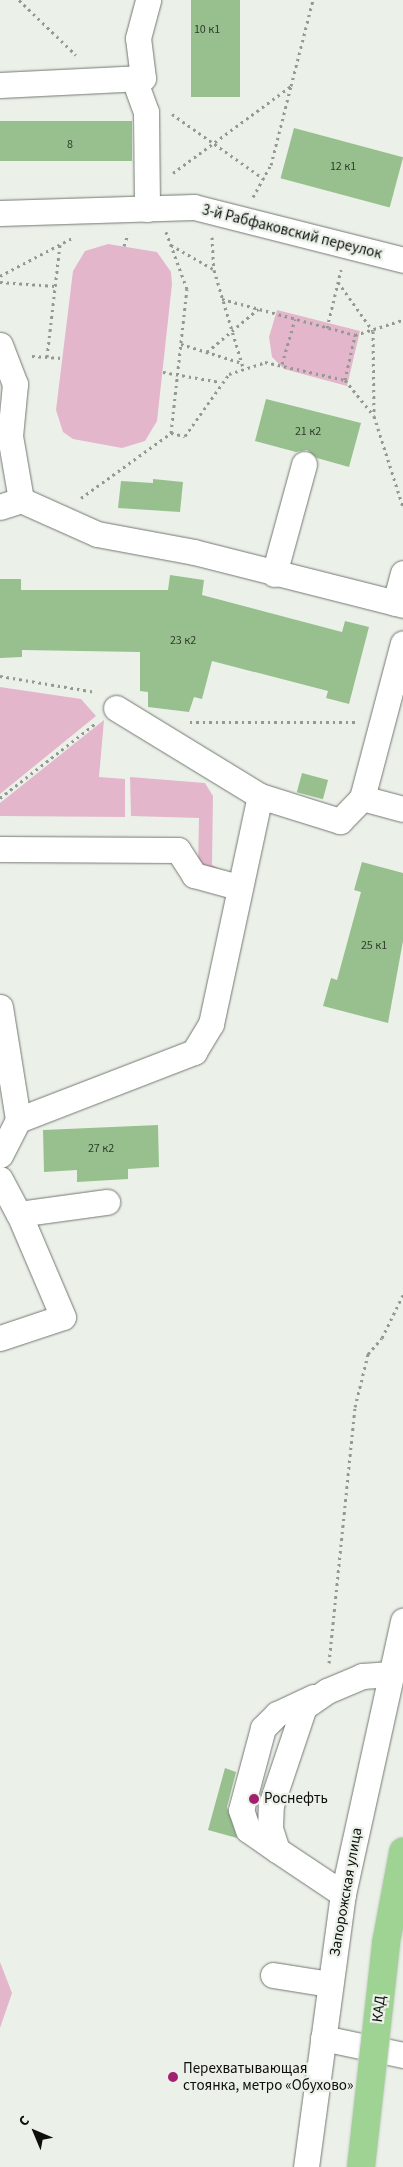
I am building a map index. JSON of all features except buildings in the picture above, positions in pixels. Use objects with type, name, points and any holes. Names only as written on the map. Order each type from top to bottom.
[{"type":"highway","name":"КАД","points":[[360,2167],[386,1943],[403,1852]]},
{"type":"street","points":[[137,87],[143,78],[138,38],[148,0]]},
{"type":"street","points":[[0,85],[103,81],[137,87]]},
{"type":"street","points":[[137,87],[146,112],[150,203]]},
{"type":"street","name":"3-й Рабфаковский переулок","points":[[0,213],[150,203],[194,207],[403,260]]},
{"type":"street","points":[[0,345],[15,384],[10,436],[11,503],[97,534],[194,552],[274,574],[399,604],[403,573]]},
{"type":"street","points":[[274,574],[304,464]]},
{"type":"street","points":[[116,708],[260,796],[340,821],[362,798],[403,643]]},
{"type":"street","points":[[18,1120],[194,1052],[211,1024],[238,887],[260,796]]},
{"type":"street","points":[[362,798],[403,809]]},
{"type":"street","points":[[0,849],[178,850],[194,875],[238,887]]},
{"type":"street","points":[[0,1006],[2,1036],[18,1120],[0,1154]]},
{"type":"street","points":[[0,1179],[19,1214],[63,1317],[0,1338]]},
{"type":"street","points":[[19,1214],[107,1202]]},
{"type":"street","name":"Запорожская улица","points":[[306,2167],[343,1894],[388,1674],[403,1620]]},
{"type":"street","points":[[343,1894],[248,1830],[241,1810],[263,1728],[277,1714],[362,1676],[388,1674]]},
{"type":"street","points":[[274,1975],[330,1984]]},
{"type":"street","points":[[323,2038],[403,2056]]},
{"type":"path","points":[[19,0],[103,81]]},
{"type":"path","points":[[241,219],[264,179],[313,0]]},
{"type":"path","points":[[54,518],[172,433],[187,288],[171,245],[150,203],[216,142],[291,86]]},
{"type":"path","points":[[137,87],[216,142],[264,179]]},
{"type":"path","points":[[212,212],[214,270],[243,367]]},
{"type":"path","points":[[0,276],[76,236]]},
{"type":"path","points":[[47,356],[60,244]]},
{"type":"path","points":[[171,245],[214,270]]},
{"type":"path","points":[[327,328],[347,245]]},
{"type":"path","points":[[0,282],[55,286]]},
{"type":"path","points":[[338,282],[373,331],[374,416],[403,508]]},
{"type":"path","points":[[222,299],[355,335],[373,331],[403,320]]},
{"type":"path","points":[[207,352],[258,309]]},
{"type":"path","points":[[282,364],[295,319]]},
{"type":"path","points":[[344,380],[355,335]]},
{"type":"path","points":[[181,344],[242,362]]},
{"type":"path","points":[[172,433],[185,436],[220,382],[243,367],[282,364],[344,380],[374,416]]},
{"type":"path","points":[[163,372],[220,382]]},
{"type":"path","points":[[0,676],[95,692],[116,708],[0,798]]},
{"type":"path","points":[[150,729],[211,719],[381,724]]},
{"type":"path","points":[[327,1691],[355,1407],[368,1354],[382,1338],[403,1295]]},
{"type":"shaded area","points":[[108,244],[157,252],[171,272],[172,284],[157,421],[145,441],[122,448],[73,439],[63,432],[56,410],[73,271],[85,251]]},
{"type":"shaded area","points":[[277,310],[360,331],[347,386],[284,369],[272,357],[269,337]]},
{"type":"shaded area","points":[[0,687],[81,699],[96,716],[0,794]]},
{"type":"shaded area","points":[[104,720],[99,777],[125,779],[125,817],[0,816],[0,803]]},
{"type":"shaded area","points":[[130,777],[205,783],[213,796],[212,865],[225,872],[198,866],[199,818],[131,816]]},
{"type":"shaded area","points":[[0,1962],[12,1993],[0,2028]]},
{"type":"place","name":"Роснефть","points":[[254,1799]]},
{"type":"place","name":"Перехватывающая стоянка, метро «Обухово»","points":[[173,2077]]}]
